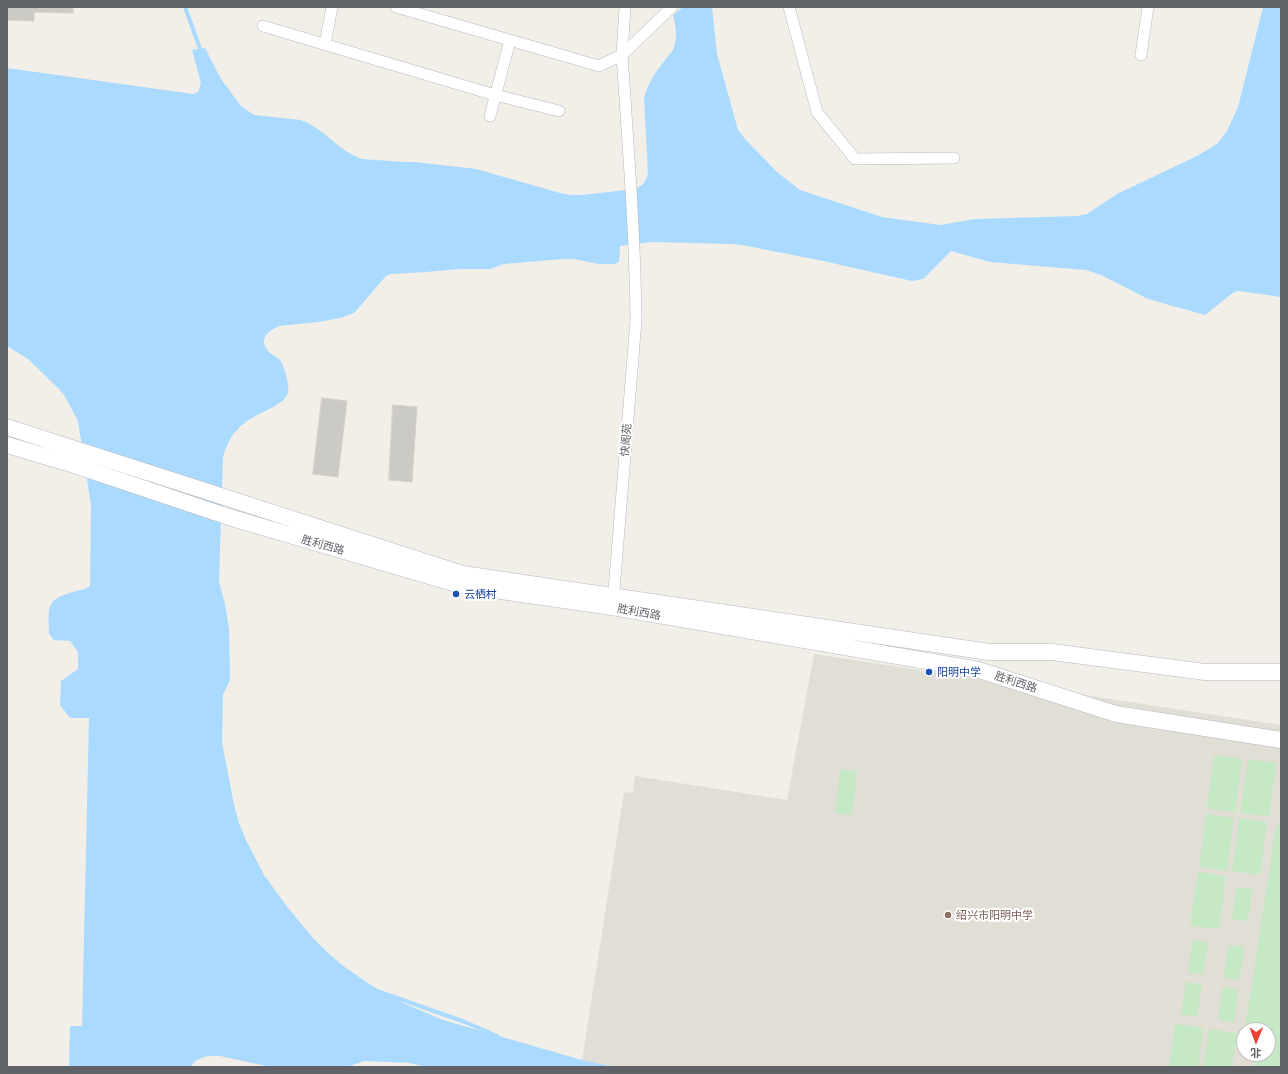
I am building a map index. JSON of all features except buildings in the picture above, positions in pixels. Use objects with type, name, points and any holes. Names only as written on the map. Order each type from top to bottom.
[{"type":"main road","name":"胜利西路","points":[[7,427],[463,574],[979,670],[1116,714],[1281,740]]},
{"type":"main road","name":"胜利西路","points":[[7,445],[68,463],[232,518],[460,585],[613,602],[990,652],[1052,652],[1205,672],[1281,672]]},
{"type":"street","points":[[325,44],[332,7]]},
{"type":"street","points":[[396,7],[599,66],[622,56],[672,7]]},
{"type":"street","name":"快阁苑","points":[[613,602],[636,320],[631,172],[622,56],[626,7]]},
{"type":"street","points":[[789,7],[817,112],[855,159],[954,158]]},
{"type":"street","points":[[1141,55],[1148,7]]},
{"type":"street","points":[[263,26],[495,95],[559,111]]},
{"type":"street","points":[[490,116],[510,40]]},
{"type":"shaded area","name":"绍兴市阳明中学","points":[[814,654],[1281,725],[1281,1067],[615,1067],[582,1060],[624,792],[633,793],[635,776],[787,800]]},
{"type":"green space","points":[[1214,755],[1242,759],[1235,812],[1207,808]]},
{"type":"green space","points":[[1248,759],[1276,763],[1269,816],[1240,813]]},
{"type":"green space","points":[[840,769],[857,771],[852,815],[835,813]]},
{"type":"green space","points":[[1206,814],[1234,818],[1227,871],[1199,867]]},
{"type":"green space","points":[[1239,818],[1267,822],[1260,875],[1232,871]]},
{"type":"green space","points":[[1281,820],[1281,1067],[1256,1067],[1254,1062],[1276,1062],[1276,1022],[1246,1022],[1275,832]]},
{"type":"green space","points":[[1198,872],[1226,876],[1219,929],[1190,926]]},
{"type":"green space","points":[[1236,887],[1252,889],[1248,921],[1232,919]]},
{"type":"green space","points":[[1192,940],[1208,942],[1203,974],[1188,972]]},
{"type":"green space","points":[[1228,945],[1244,947],[1240,980],[1224,978]]},
{"type":"green space","points":[[1186,982],[1202,984],[1197,1017],[1181,1014]]},
{"type":"green space","points":[[1222,987],[1238,989],[1234,1022],[1218,1020]]},
{"type":"green space","points":[[1175,1024],[1203,1028],[1198,1067],[1169,1067]]},
{"type":"green space","points":[[1209,1029],[1236,1033],[1232,1067],[1203,1067]]},
{"type":"water","points":[[683,7],[712,7],[717,54],[738,130],[777,172],[800,190],[882,217],[940,225],[975,219],[1077,216],[1087,214],[1117,194],[1197,156],[1217,144],[1227,131],[1238,107],[1263,7],[1281,7],[1281,297],[1239,291],[1234,292],[1205,315],[1148,299],[1101,275],[1086,270],[990,262],[951,251],[923,279],[912,281],[742,245],[651,242],[620,246],[619,262],[614,264],[599,264],[574,259],[563,259],[504,264],[490,269],[459,269],[391,274],[386,276],[355,312],[330,320],[280,326],[273,329],[265,337],[264,344],[267,350],[280,360],[283,366],[288,392],[279,404],[240,426],[230,440],[223,457],[219,582],[225,604],[229,629],[230,680],[223,695],[222,742],[234,805],[246,840],[264,875],[288,908],[314,939],[342,965],[369,984],[403,1003],[443,1020],[582,1060],[615,1067],[425,1067],[410,1063],[364,1061],[347,1067],[271,1067],[220,1056],[209,1056],[195,1061],[191,1067],[69,1067],[70,1026],[82,1026],[89,718],[70,718],[60,705],[61,681],[78,669],[78,652],[70,641],[54,640],[49,634],[49,611],[50,606],[57,598],[90,586],[91,505],[78,421],[64,395],[57,387],[28,359],[7,346],[7,68],[193,94],[198,92],[201,83],[192,50],[205,48],[221,79],[241,106],[254,115],[301,120],[317,128],[346,151],[362,159],[415,162],[476,169],[560,193],[582,195],[635,189],[642,185],[645,181],[648,173],[644,98],[652,78],[673,50],[676,41],[676,32],[673,15]]},
{"type":"waterway","points":[[185,7],[202,54]]},
{"type":"waterway","points":[[380,992],[465,1022],[497,1036]]},
{"type":"place","name":"云栖村","points":[[456,594]]},
{"type":"place","name":"阳明中学","points":[[929,672]]},
{"type":"place","name":"绍兴市阳明中学","points":[[948,915]]}]
